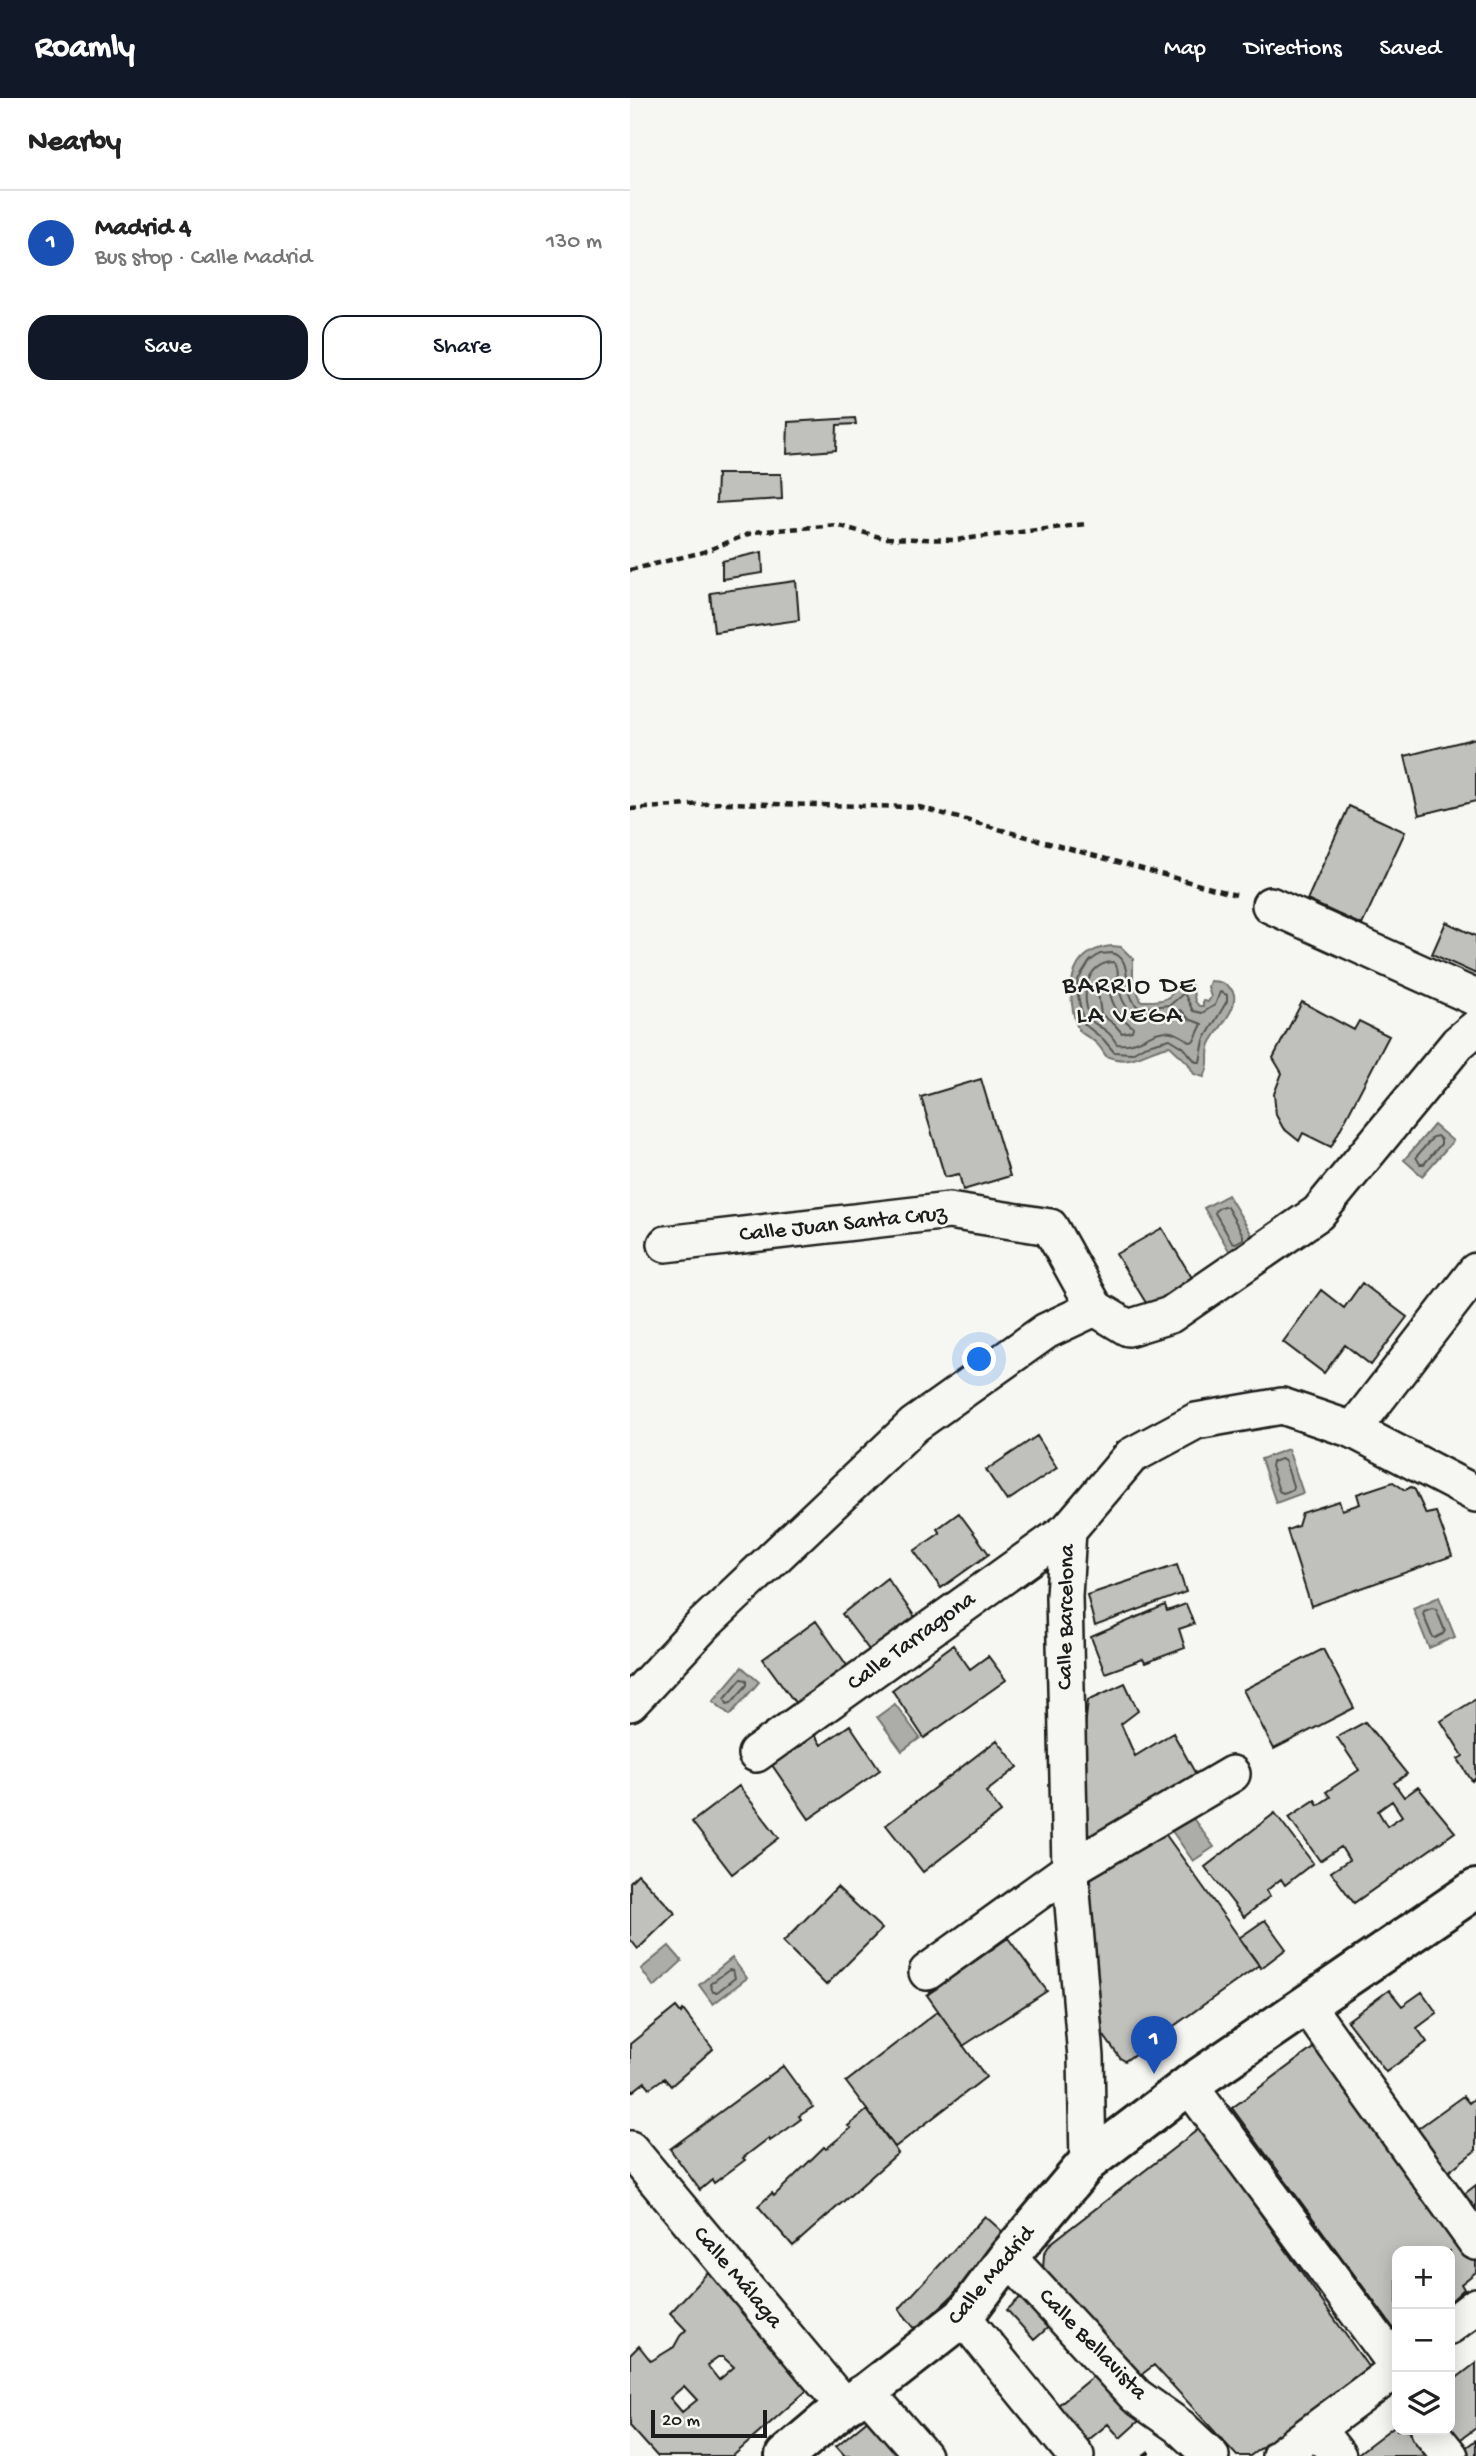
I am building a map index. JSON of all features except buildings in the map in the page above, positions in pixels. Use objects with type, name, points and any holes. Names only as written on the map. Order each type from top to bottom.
[{"type":"street","points":[[1270,905],[1476,998]]},
{"type":"street","name":"Calle Juan Santa Cruz","points":[[666,1244],[948,1211],[1050,1227],[1095,1308],[1128,1328],[1170,1315],[1318,1213],[1458,1043],[1476,1028]]},
{"type":"street","points":[[1353,1430],[1476,1271]]},
{"type":"street","points":[[630,1703],[704,1624],[914,1425],[1046,1331],[1095,1308]]},
{"type":"street","name":"Calle Barcelona","points":[[1088,2162],[1086,2057],[1070,1869],[1064,1596],[1068,1530],[1131,1456],[1196,1421],[1282,1406],[1353,1430],[1476,1494]]},
{"type":"street","name":"Calle Tarragona","points":[[756,1754],[1068,1530]]},
{"type":"street","points":[[926,1972],[1070,1869],[1232,1774]]},
{"type":"street","name":"Calle Madrid","points":[[785,2456],[964,2317],[1008,2257],[1088,2162],[1189,2085],[1476,1889]]},
{"type":"street","points":[[1306,2005],[1476,2242]]},
{"type":"street","points":[[1189,2085],[1392,2372]]},
{"type":"street","name":"Calle Málaga","points":[[630,2149],[856,2399],[923,2456]]},
{"type":"street","name":"Calle Bellavista","points":[[1008,2257],[1136,2396],[1180,2427],[1210,2456]]},
{"type":"street","points":[[964,2317],[1076,2456]]},
{"type":"street","points":[[1280,2456],[1392,2378]]},
{"type":"street","points":[[1317,2429],[1338,2456]]},
{"type":"street","points":[[1433,2435],[1450,2456]]},
{"type":"path","points":[[630,570],[703,552],[754,532],[837,526],[883,538],[955,540],[1086,524]]},
{"type":"path","points":[[630,809],[720,803],[919,807],[1270,905]]},
{"type":"water","points":[[1112,946],[1121,947],[1133,959],[1133,980],[1141,1001],[1164,1000],[1174,990],[1176,983],[1183,982],[1192,986],[1195,1001],[1199,1006],[1203,1006],[1203,1001],[1208,1002],[1211,997],[1208,987],[1210,981],[1222,983],[1231,989],[1234,995],[1232,1009],[1210,1044],[1208,1067],[1204,1077],[1194,1074],[1188,1063],[1170,1046],[1131,1059],[1115,1059],[1106,1056],[1097,1044],[1079,1030],[1071,993],[1074,973],[1078,964],[1091,952]]},
{"type":"water","points":[[1434,1125],[1453,1141],[1422,1176],[1404,1160]]},
{"type":"water","points":[[1228,1195],[1255,1240],[1231,1254],[1204,1208]]},
{"type":"water","points":[[1288,1449],[1303,1493],[1276,1503],[1261,1459]]},
{"type":"water","points":[[1439,1597],[1455,1637],[1429,1648],[1413,1608]]},
{"type":"water","points":[[742,1667],[759,1682],[730,1715],[713,1701]]},
{"type":"water","points":[[895,1704],[920,1738],[902,1751],[877,1717]]},
{"type":"water","points":[[1192,1817],[1214,1847],[1193,1861],[1172,1831]]},
{"type":"water","points":[[669,1946],[682,1961],[654,1987],[641,1969]]},
{"type":"water","points":[[732,1958],[747,1978],[713,2004],[699,1985]]},
{"type":"place","name":"Madrid 4","points":[[1154,2074]]},
{"type":"district","name":"BARRIO DE LA VEGA","points":[[1130,1002]]}]
